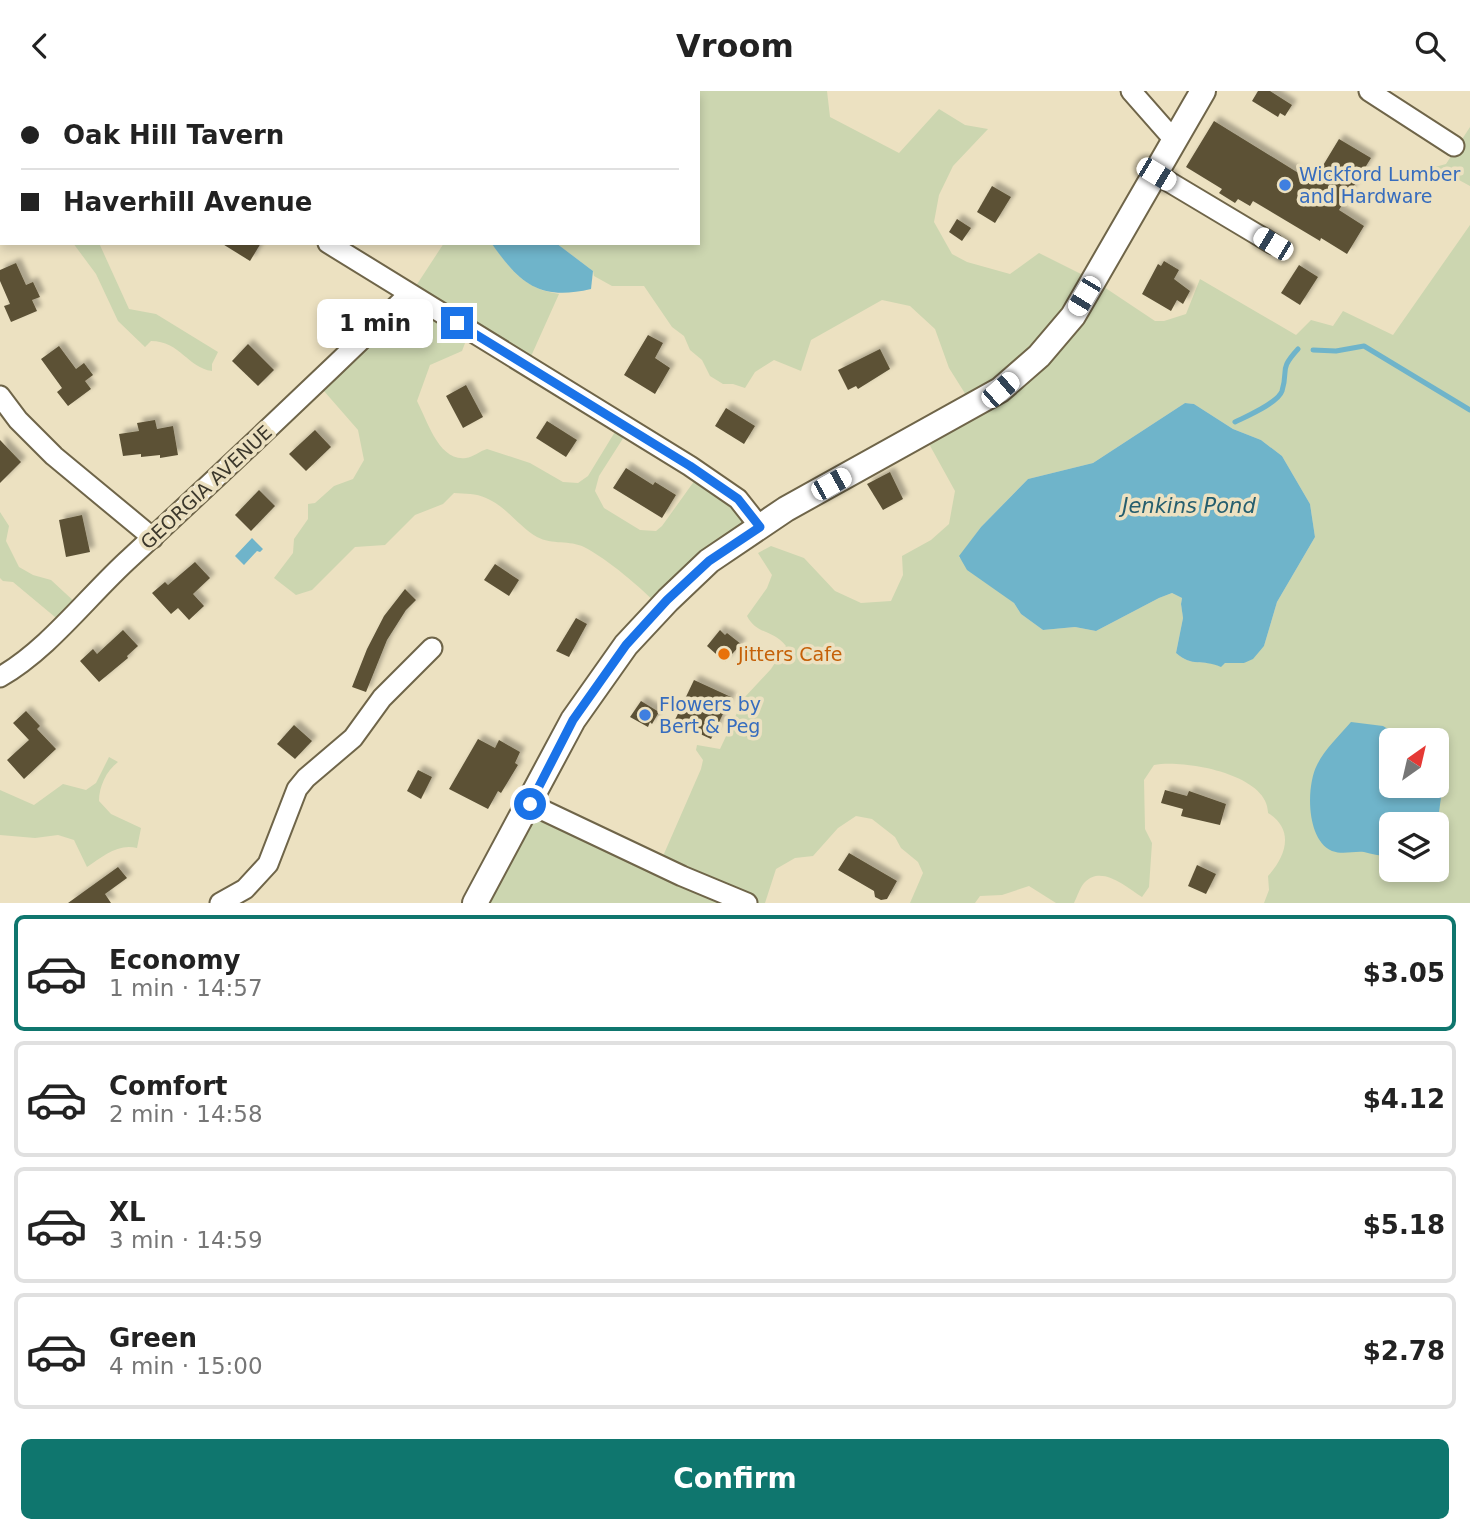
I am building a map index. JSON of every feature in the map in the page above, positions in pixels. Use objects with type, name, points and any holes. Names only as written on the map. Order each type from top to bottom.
[{"type":"main road","points":[[475,903],[573,720],[626,645],[667,600],[709,561],[786,509],[1000,390],[1039,356],[1073,316],[1203,91]]},
{"type":"street","points":[[1130,91],[1175,141]]},
{"type":"street","points":[[1369,91],[1396,99],[1454,146]]},
{"type":"street","points":[[1156,174],[1273,244]]},
{"type":"street","points":[[331,245],[690,466],[738,499],[760,527]]},
{"type":"street","name":"GEORGIA AVENUE","points":[[0,677],[36,650],[409,294]]},
{"type":"street","points":[[0,396],[18,420],[54,456],[153,538]]},
{"type":"street","points":[[220,903],[245,889],[268,865],[297,789],[306,778],[353,738],[382,698],[432,648]]},
{"type":"street","points":[[530,804],[682,876],[747,903]]},
{"type":"green space","points":[[700,91],[827,91],[830,117],[899,153],[939,109],[965,125],[988,129],[953,166],[939,195],[934,222],[952,254],[967,262],[1010,274],[1039,253],[1095,281],[1155,321],[1186,314],[1200,279],[1296,335],[1311,320],[1333,326],[1343,311],[1393,335],[1470,225],[1470,903],[1264,903],[1269,890],[1268,876],[1279,860],[1285,843],[1282,827],[1268,813],[1265,799],[1255,788],[1222,772],[1184,764],[1167,764],[1154,765],[1144,780],[1145,829],[1152,843],[1149,887],[1142,897],[1114,879],[1099,876],[1085,882],[1074,903],[1056,903],[1029,886],[1002,895],[980,896],[975,903],[910,903],[923,873],[918,862],[901,848],[895,837],[872,819],[856,816],[838,828],[813,856],[795,858],[776,869],[765,903],[474,903],[529,805],[660,863],[701,769],[703,760],[696,750],[697,745],[720,749],[744,698],[771,669],[786,646],[755,626],[747,616],[767,588],[772,575],[758,553],[771,546],[804,558],[835,591],[861,603],[891,601],[903,575],[902,556],[931,540],[949,524],[955,491],[923,433],[971,403],[949,368],[935,329],[910,306],[882,300],[811,340],[801,371],[774,360],[755,372],[745,388],[723,384],[710,376],[702,360],[690,350],[684,336],[672,327],[644,286],[612,286],[594,276],[593,271],[559,245],[700,245]],"holes":[[[1185,403],[1194,404],[1233,429],[1261,440],[1282,456],[1310,504],[1315,537],[1277,602],[1264,646],[1244,663],[1225,663],[1220,666],[1192,662],[1176,653],[1183,618],[1182,598],[1172,593],[1096,631],[1075,627],[1043,630],[1021,614],[1014,603],[959,557],[981,527],[1028,479],[1093,463]]]},
{"type":"green space","points":[[1470,127],[1470,186],[1435,167],[1446,164]]},
{"type":"green space","points":[[74,245],[100,245],[129,309],[156,314],[218,352],[212,364],[212,371],[196,365],[177,350],[161,342],[151,341],[145,347],[118,321],[96,274]]},
{"type":"green space","points":[[443,245],[493,245],[505,262],[528,283],[559,294],[528,363],[470,330],[462,351],[430,365],[417,401],[435,438],[448,453],[466,458],[487,449],[530,463],[563,482],[578,483],[588,476],[621,422],[629,429],[599,476],[595,491],[604,508],[640,530],[656,531],[700,473],[760,523],[660,607],[624,574],[594,552],[579,545],[537,537],[506,511],[482,496],[454,493],[443,504],[415,515],[385,545],[355,547],[312,590],[296,595],[274,578],[293,553],[294,539],[308,519],[308,504],[315,503],[334,486],[353,479],[364,460],[358,430],[317,383],[412,292]]},
{"type":"green space","points":[[0,512],[9,526],[6,541],[19,567],[33,575],[51,580],[78,605],[61,622],[13,582],[0,578]]},
{"type":"green space","points":[[109,757],[118,762],[104,780],[99,801],[111,814],[141,828],[137,848],[117,849],[87,867],[74,840],[58,835],[35,838],[0,835],[0,790],[34,805],[63,784],[86,790],[96,783]]},
{"type":"water","points":[[493,245],[559,245],[593,271],[591,289],[558,293],[545,291],[522,279]]},
{"type":"water","name":"Jenkins Pond","points":[[1185,403],[1194,404],[1233,429],[1261,440],[1282,456],[1310,504],[1315,537],[1277,602],[1264,646],[1253,659],[1244,663],[1225,663],[1221,667],[1182,658],[1176,653],[1183,618],[1182,598],[1172,593],[1096,631],[1075,627],[1043,630],[1021,614],[1014,603],[967,570],[959,556],[981,527],[1028,479],[1093,463]]},
{"type":"water","points":[[252,538],[263,549],[257,551],[244,565],[235,556]]},
{"type":"water","points":[[1351,722],[1383,726],[1386,728],[1379,728],[1379,798],[1441,798],[1439,812],[1379,812],[1379,856],[1332,851],[1323,845],[1317,836],[1311,812],[1313,774],[1324,754]]},
{"type":"building","points":[[1258,91],[1270,91],[1292,105],[1285,116],[1280,113],[1278,117],[1252,101]]},
{"type":"building","name":"Wickford Lumber and Hardware","points":[[1214,121],[1313,182],[1339,139],[1371,158],[1339,210],[1364,226],[1347,254],[1253,201],[1250,206],[1238,199],[1235,203],[1219,193],[1222,189],[1186,167]]},
{"type":"building","points":[[992,186],[1011,197],[995,223],[977,212]]},
{"type":"building","points":[[957,219],[971,228],[962,241],[949,232]]},
{"type":"building","points":[[224,245],[260,245],[250,261]]},
{"type":"building","points":[[1164,261],[1179,270],[1174,279],[1190,291],[1183,304],[1177,300],[1171,311],[1142,294],[1158,264],[1161,266]]},
{"type":"building","points":[[16,263],[26,285],[33,282],[40,297],[32,300],[37,311],[11,322],[4,306],[10,304],[0,281],[0,270]]},
{"type":"building","points":[[1299,265],[1318,277],[1300,305],[1281,293]]},
{"type":"building","points":[[648,335],[663,343],[655,358],[670,368],[655,394],[624,375]]},
{"type":"building","points":[[248,344],[274,370],[258,386],[232,361]]},
{"type":"building","points":[[59,346],[76,369],[84,363],[93,375],[85,381],[91,389],[68,406],[57,392],[62,388],[41,359]]},
{"type":"building","points":[[880,349],[890,369],[858,389],[856,386],[848,390],[838,370]]},
{"type":"building","points":[[466,385],[483,417],[463,428],[446,396]]},
{"type":"building","points":[[726,408],[755,426],[744,444],[715,426]]},
{"type":"building","points":[[155,420],[157,429],[173,426],[178,455],[160,458],[160,455],[123,456],[119,434],[139,431],[137,423]]},
{"type":"building","points":[[547,421],[577,440],[566,457],[536,438]]},
{"type":"building","points":[[315,430],[331,447],[306,471],[289,454]]},
{"type":"building","points":[[0,440],[21,462],[0,483]]},
{"type":"building","points":[[626,468],[653,485],[655,482],[676,495],[662,518],[613,488]]},
{"type":"building","points":[[890,472],[903,499],[883,510],[867,484]]},
{"type":"building","points":[[259,490],[275,506],[251,531],[235,515]]},
{"type":"building","points":[[82,515],[90,552],[66,557],[59,520]]},
{"type":"building","points":[[195,562],[210,578],[193,594],[204,606],[189,620],[178,608],[171,614],[152,593],[165,582],[168,585]]},
{"type":"building","points":[[495,564],[519,580],[509,596],[484,580]]},
{"type":"building","points":[[405,589],[416,600],[406,610],[387,640],[366,692],[352,687],[384,616]]},
{"type":"building","points":[[576,618],[587,624],[569,657],[556,651]]},
{"type":"building","points":[[123,630],[138,646],[99,682],[80,661],[93,649],[97,654]]},
{"type":"building","name":"Jitters Cafe","points":[[720,630],[741,644],[725,662],[707,646]]},
{"type":"building","points":[[694,680],[731,697],[711,739],[674,722]]},
{"type":"building","name":"Flowers by Bert & Peg","points":[[641,701],[659,712],[648,727],[630,717]]},
{"type":"building","points":[[26,711],[40,726],[37,729],[56,749],[24,779],[7,760],[29,740],[13,723]]},
{"type":"building","points":[[294,725],[312,741],[295,759],[277,744]]},
{"type":"building","points":[[478,739],[495,748],[499,740],[520,752],[515,763],[518,765],[488,809],[449,789]]},
{"type":"building","points":[[418,770],[432,777],[421,799],[407,791]]},
{"type":"building","points":[[1165,790],[1187,796],[1189,791],[1226,804],[1220,825],[1181,816],[1183,809],[1161,803]]},
{"type":"building","points":[[849,853],[897,881],[887,899],[875,897],[874,891],[838,870]]},
{"type":"building","points":[[1197,865],[1216,874],[1206,894],[1188,886]]},
{"type":"building","points":[[118,867],[127,878],[105,894],[111,903],[68,903]]},
{"type":"waterway","points":[[1313,350],[1336,351],[1364,346],[1470,410]]},
{"type":"waterway","points":[[1235,422],[1262,409],[1279,396],[1286,366],[1298,349]]},
{"type":"place","name":"Wickford Lumber and Hardware","points":[[1285,185]]},
{"type":"place","name":"Jitters Cafe","points":[[724,654]]},
{"type":"place","name":"Flowers by Bert & Peg","points":[[645,715]]},
{"type":"route","points":[[457,323],[690,466],[738,499],[760,527],[709,561],[667,600],[626,645],[573,720],[530,804]]}]
